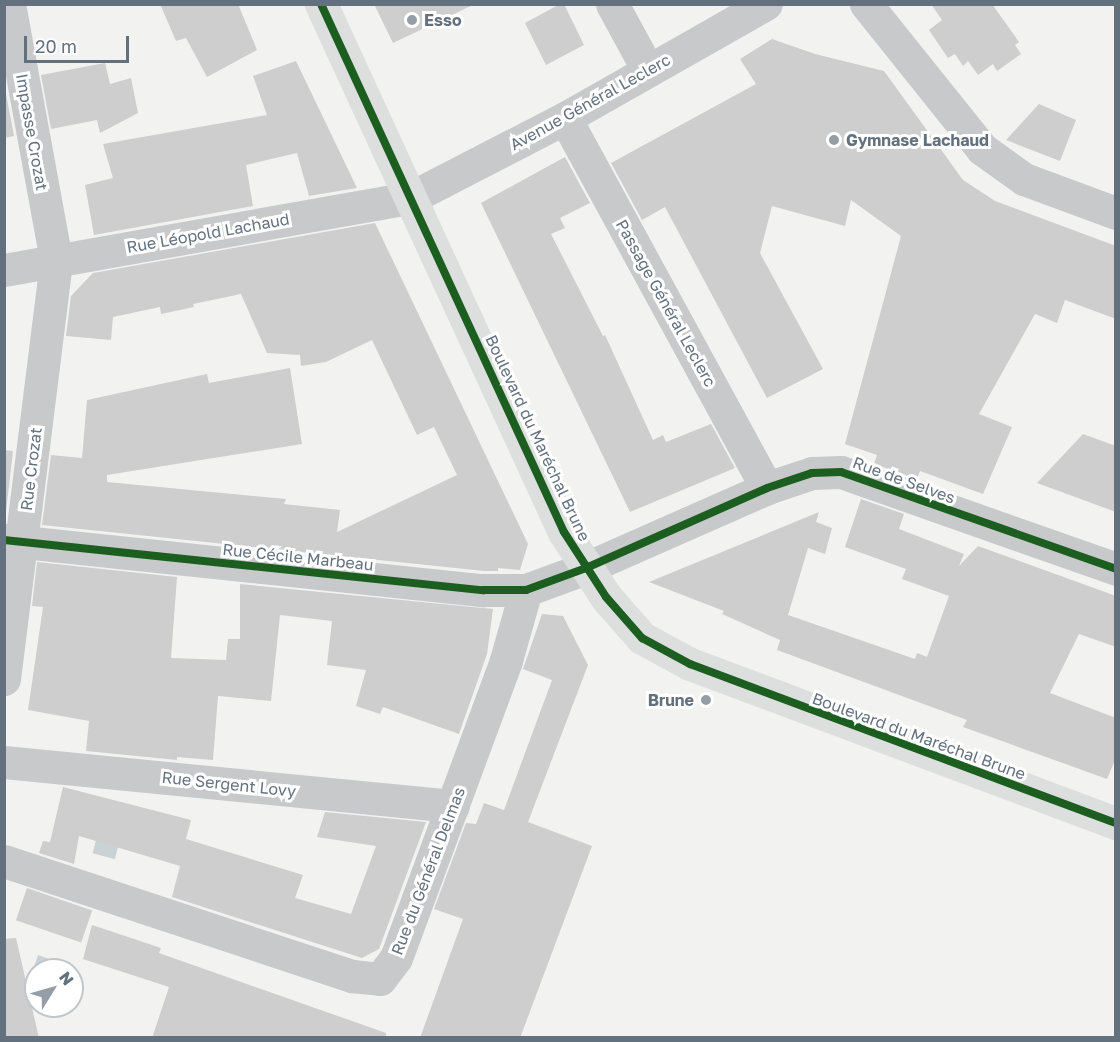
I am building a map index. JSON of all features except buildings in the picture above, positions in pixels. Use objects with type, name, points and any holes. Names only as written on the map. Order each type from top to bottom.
[{"type":"main road","name":"Boulevard du Maréchal Brune","points":[[321,4],[412,197],[564,531],[606,597],[642,638],[690,664],[1116,823]]},
{"type":"street","name":"Impasse Crozat","points":[[9,4],[56,260]]},
{"type":"street","points":[[612,4],[648,70]]},
{"type":"street","name":"Avenue Général Leclerc","points":[[412,197],[565,118],[766,4]]},
{"type":"street","points":[[866,4],[982,149],[1024,178],[1116,213]]},
{"type":"street","name":"Passage Général Leclerc","points":[[565,118],[766,488]]},
{"type":"street","name":"Rue Léopold Lachaud","points":[[4,270],[412,197]]},
{"type":"street","name":"Rue Crozat","points":[[4,679],[14,541],[56,260]]},
{"type":"street","name":"Rue de Selves","points":[[586,568],[766,488],[812,473],[842,472],[1116,569]]},
{"type":"street","name":"Rue Cécile Marbeau","points":[[14,541],[483,590],[526,590],[586,568]]},
{"type":"street","name":"Rue du Général Delmas","points":[[4,861],[352,976],[380,979],[396,958],[506,660],[526,590]]},
{"type":"street","name":"Rue Sergent Lovy","points":[[4,762],[453,806]]},
{"type":"shaded area","points":[[105,807],[127,813],[115,859],[93,853]]},
{"type":"cycle path","points":[[321,4],[564,532],[606,597],[642,638],[690,664],[1116,823]]},
{"type":"cycle path","points":[[4,540],[483,590],[526,590],[586,568],[767,488],[812,473],[841,472],[1116,569]]},
{"type":"place","name":"Esso","points":[[412,20]]},
{"type":"place","name":"Gymnase Lachaud","points":[[834,140]]},
{"type":"place","name":"Brune","points":[[706,700]]}]
